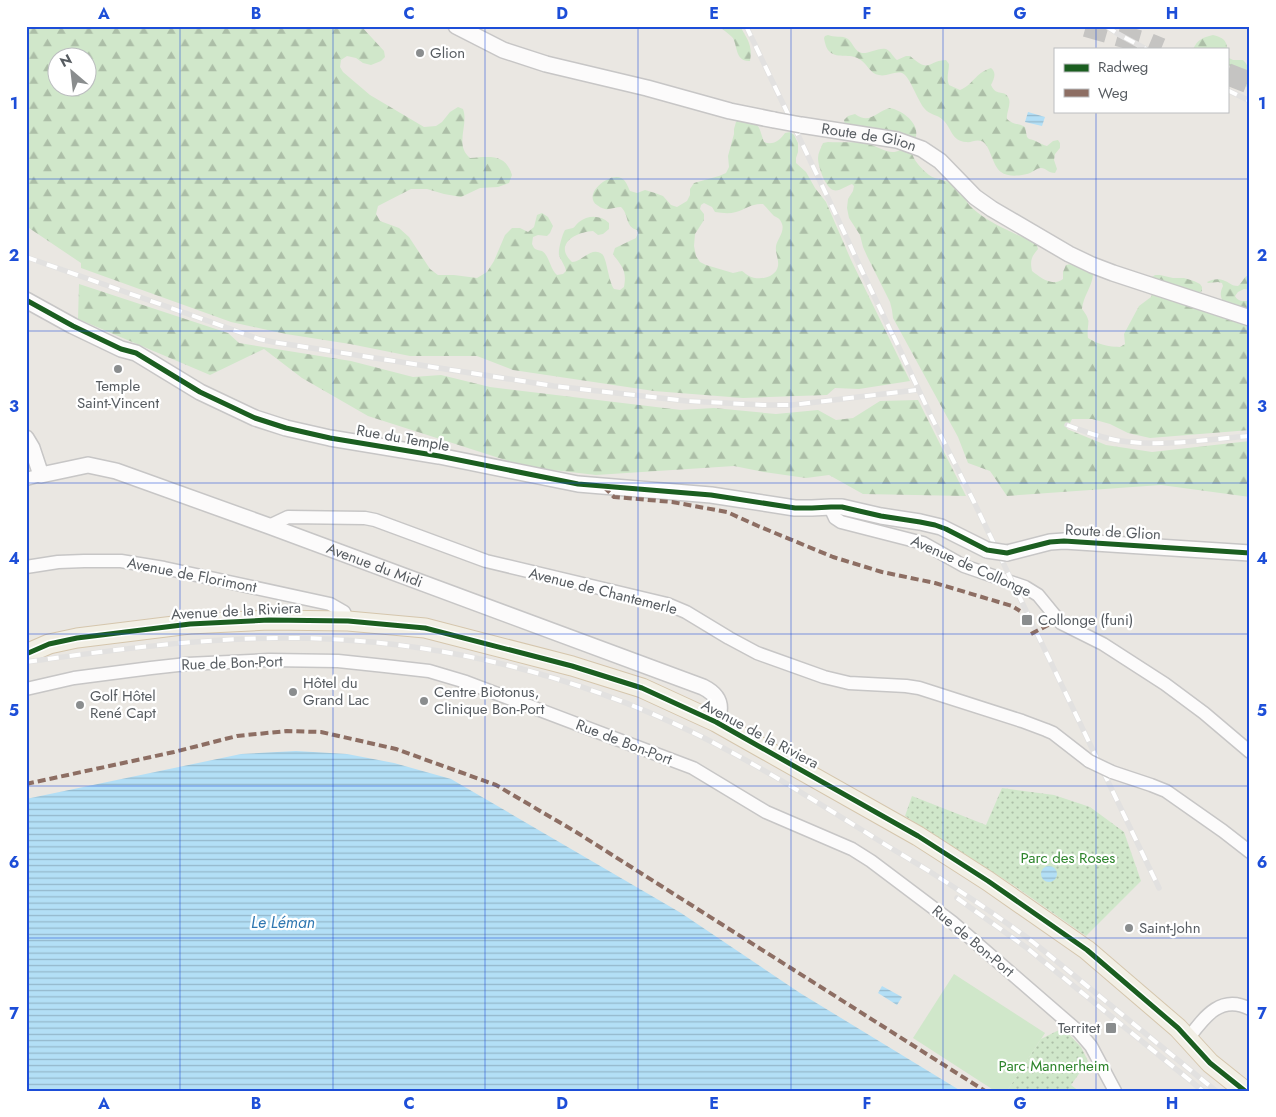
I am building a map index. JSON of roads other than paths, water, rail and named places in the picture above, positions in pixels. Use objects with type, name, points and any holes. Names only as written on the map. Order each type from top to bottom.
[{"type":"main road","name":"Avenue de la Riviera","points":[[26,654],[50,644],[77,638],[190,624],[269,620],[348,621],[425,628],[572,666],[642,688],[716,722],[918,836],[988,881],[1087,950],[1172,1024],[1210,1063],[1245,1091]]},
{"type":"street","name":"Route de Glion","points":[[456,26],[503,50],[546,64],[647,88],[730,111],[801,125],[896,140],[922,149],[940,161],[975,197],[1069,254],[1114,273],[1250,318]]},
{"type":"street","name":"Rue du Temple","points":[[26,300],[81,330],[121,349],[136,353],[200,392],[255,418],[286,428],[330,438],[497,467],[568,483],[711,495],[804,508]]},
{"type":"street","name":"Avenue du Midi","points":[[26,438],[32,448],[34,477],[88,465],[142,480],[703,687],[714,694],[719,704],[720,713],[716,722]]},
{"type":"street","name":"Avenue de Collonge","points":[[830,507],[835,518],[841,522],[923,543],[964,566],[1032,591],[1042,599],[1061,623],[1110,648],[1166,684],[1250,752]]},
{"type":"street","name":"Route de Glion","points":[[804,508],[842,508],[934,525],[946,529],[987,550],[1006,553],[1050,542],[1064,541],[1250,553]]},
{"type":"street","name":"Avenue de Chantemerle","points":[[269,526],[288,517],[365,518],[375,520],[486,562],[667,604],[686,612],[757,653],[824,677],[849,683],[919,688],[1022,721],[1052,733],[1089,761],[1112,772],[1166,791],[1250,852]]},
{"type":"street","name":"Avenue de Florimont","points":[[26,567],[58,562],[121,561],[164,568],[330,604],[344,612],[348,621]]},
{"type":"street","name":"Rue de Bon-Port","points":[[26,689],[74,678],[151,668],[196,663],[269,660],[338,661],[385,666],[429,671],[466,682],[693,768],[766,812],[852,849],[871,861],[952,922],[1080,1032],[1091,1046],[1114,1091]]},
{"type":"street","points":[[1187,1040],[1205,1016],[1219,1008],[1233,1003],[1242,1004],[1250,1009]]},
{"type":"water","points":[[1028,112],[1045,117],[1042,126],[1025,122]]},
{"type":"water","name":"Le Léman","points":[[296,751],[347,754],[394,763],[451,779],[681,913],[800,993],[961,1091],[26,1091],[26,799],[241,754]]},
{"type":"water","points":[[1046,866],[1052,866],[1057,871],[1055,880],[1046,882],[1041,877],[1041,871]]},
{"type":"water","points":[[882,986],[902,997],[897,1005],[878,993]]},
{"type":"tunnel","points":[[1086,26],[1159,48]]},
{"type":"tunnel","points":[[1228,74],[1250,83]]},
{"type":"railway","points":[[746,26],[896,342]]},
{"type":"railway","points":[[1106,26],[1144,48]]},
{"type":"railway","points":[[1228,90],[1250,101]]},
{"type":"railway","points":[[26,257],[259,339],[554,386],[687,401],[763,405],[792,405],[916,390]]},
{"type":"railway","points":[[893,335],[1159,888]]},
{"type":"railway","points":[[1067,425],[1106,438],[1144,443],[1174,443],[1250,436]]},
{"type":"railway","points":[[26,662],[140,647],[215,640],[329,639],[376,642],[469,657],[514,667],[604,695],[690,731],[739,756],[809,797],[942,880],[1033,942],[1216,1091]]},
{"type":"railway","points":[[957,898],[1027,948],[1203,1091]]},
{"type":"place","name":"Glion","points":[[420,53]]},
{"type":"place","name":"Temple Saint-Vincent","points":[[118,369]]},
{"type":"place","name":"Collonge (funi)","points":[[1027,620]]},
{"type":"place","name":"Hôtel du Grand Lac","points":[[293,692]]},
{"type":"place","name":"Centre Biotonus, Clinique Bon-Port","points":[[424,701]]},
{"type":"place","name":"Golf Hôtel René Capt","points":[[80,705]]},
{"type":"place","name":"Saint-John","points":[[1129,928]]},
{"type":"place","name":"Territet","points":[[1111,1028]]},
{"type":"park label","name":"Parc des Roses","points":[[1068,858]]},
{"type":"park label","name":"Parc Mannerheim","points":[[1054,1066]]}]
